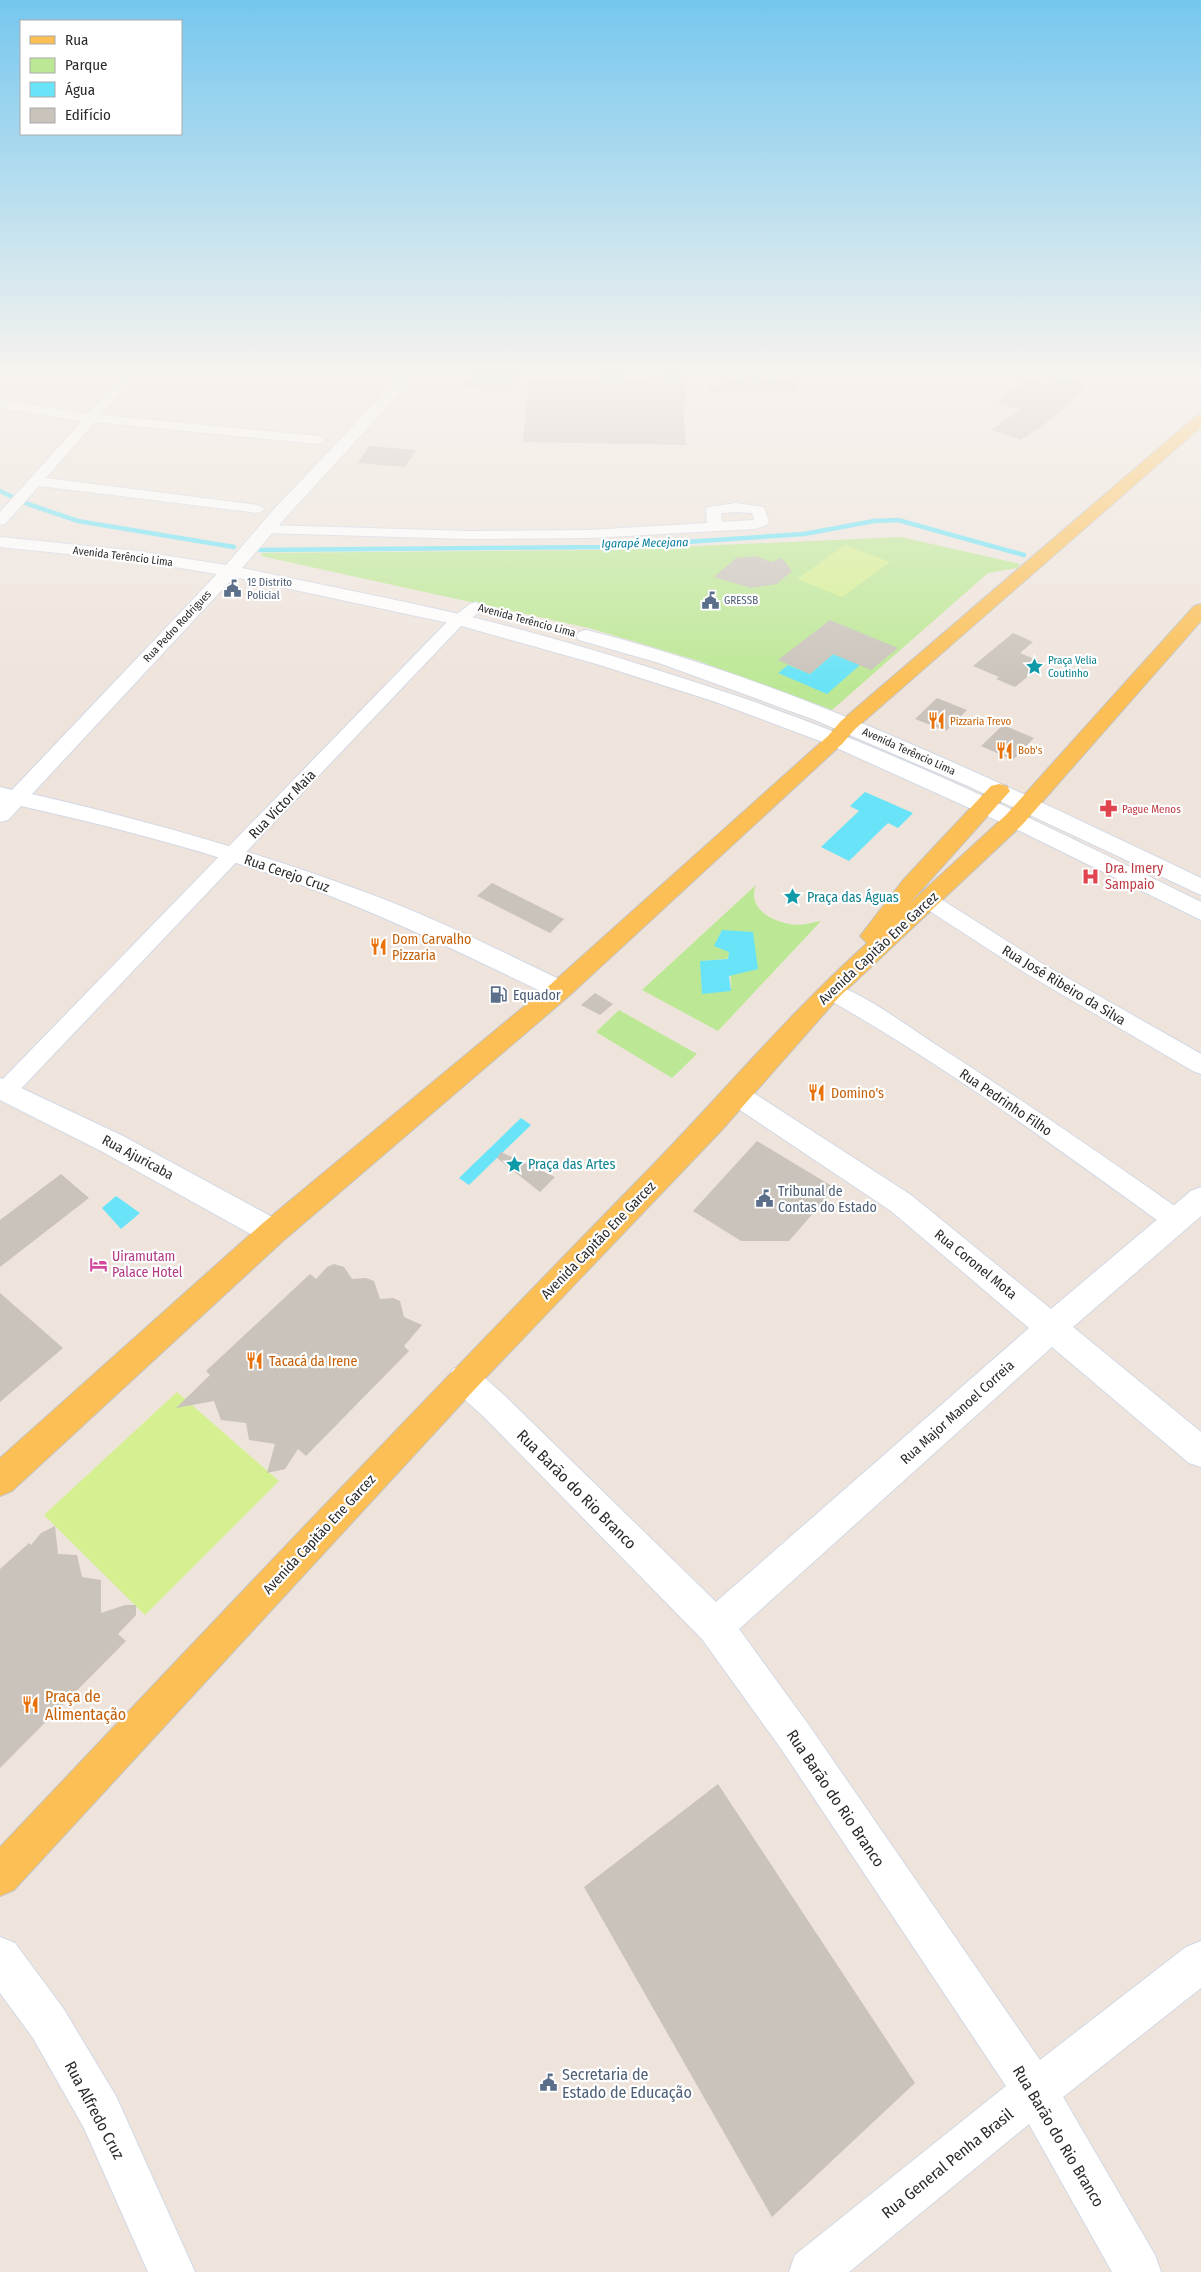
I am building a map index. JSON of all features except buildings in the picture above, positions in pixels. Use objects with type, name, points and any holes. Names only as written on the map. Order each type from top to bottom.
[{"type":"main road","name":"Rua Pedro Rodrigues","points":[[0,815],[8,796],[238,562],[315,476]]},
{"type":"main road","points":[[0,1480],[273,1232],[560,990],[841,732],[1135,476]]},
{"type":"main road","name":"Avenida Terêncio Lima","points":[[0,530],[151,544],[476,607],[541,624]]},
{"type":"main road","name":"Avenida Terêncio Lima","points":[[0,542],[137,556],[238,562],[461,620],[616,664],[723,698],[841,732]]},
{"type":"main road","name":"Avenida Capitão Ene Garcez","points":[[0,1876],[464,1379],[737,1095],[830,991],[929,901],[1021,812],[1199,615]]},
{"type":"main road","name":"Avenida Terêncio Lima","points":[[569,631],[624,646],[732,681],[1021,812]]},
{"type":"main road","name":"Rua Cerejo Cruz","points":[[8,796],[126,823],[233,854],[354,897],[471,947],[560,990]]},
{"type":"main road","points":[[830,991],[911,885],[992,799]]},
{"type":"main road","points":[[1021,812],[1201,886]]},
{"type":"main road","points":[[1021,812],[1201,912]]},
{"type":"main road","name":"Rua Ajuricaba","points":[[3,1089],[181,1180],[273,1232]]},
{"type":"main road","name":"Rua Coronel Mota","points":[[737,1095],[901,1203],[1201,1452]]},
{"type":"main road","name":"Rua Major Manoel Correia","points":[[715,1626],[1052,1327],[1201,1199]]},
{"type":"main road","name":"Rua Barão do Rio Branco","points":[[464,1379],[715,1626],[795,1737],[1035,2091],[1138,2272]]},
{"type":"main road","name":"Rua Alfredo Cruz","points":[[0,1958],[48,2023],[100,2112],[172,2272]]},
{"type":"main road","name":"Rua General Penha Brasil","points":[[812,2272],[1035,2091],[1201,1962]]},
{"type":"street","points":[[0,521],[40,476]]},
{"type":"street","points":[[32,485],[258,510]]},
{"type":"street","points":[[264,531],[468,536],[640,532],[715,526]]},
{"type":"street","name":"Rua Victor Maia","points":[[3,1089],[454,624],[476,607]]},
{"type":"street","name":"Rua José Ribeiro da Silva","points":[[929,901],[1035,969],[1201,1065]]},
{"type":"street","name":"Rua Pedrinho Filho","points":[[830,991],[859,1006],[969,1077],[1086,1156],[1177,1221]]},
{"type":"green space","name":"GRESSB","points":[[901,537],[1020,564],[1017,568],[988,573],[832,710],[696,660],[589,628],[261,556],[262,553],[607,550]]},
{"type":"green space","points":[[845,545],[890,562],[842,597],[797,579]]},
{"type":"green space","points":[[756,885],[755,902],[765,914],[772,918],[780,922],[797,925],[821,921],[718,1031],[642,990]],"holes":[[[730,952],[731,990],[701,961],[727,959]]]},
{"type":"green space","points":[[619,1010],[697,1054],[672,1078],[596,1032]]},
{"type":"green space","points":[[177,1392],[279,1481],[145,1615],[44,1515]]},
{"type":"water","points":[[833,654],[860,665],[827,694],[778,673],[788,665],[810,674]]},
{"type":"water","points":[[865,792],[913,813],[898,828],[888,823],[849,861],[821,847],[859,811],[850,806]]},
{"type":"water","points":[[722,930],[753,932],[758,969],[729,976],[731,991],[702,994],[700,961],[728,959],[729,952],[714,946]]},
{"type":"water","points":[[521,1118],[531,1125],[469,1185],[459,1178]]},
{"type":"water","points":[[116,1196],[140,1213],[121,1229],[102,1208]]},
{"type":"waterway","name":"Igarapé Mecejana","points":[[0,491],[28,504],[78,521],[234,547]]},
{"type":"waterway","name":"Igarapé Mecejana","points":[[260,550],[610,547],[804,534],[874,521],[898,520],[1024,555]]},
{"type":"place","name":"1º Distrito Policial","points":[[233,588]]},
{"type":"place","name":"GRESSB","points":[[710,600]]},
{"type":"place","name":"Praça Velia Coutinho","points":[[1034,666]]},
{"type":"place","name":"Pizzaria Trevo","points":[[936,721]]},
{"type":"place","name":"Bob's","points":[[1004,750]]},
{"type":"place","name":"Pague Menos","points":[[1108,809]]},
{"type":"place","name":"Dra. Imery Sampaio","points":[[1091,876]]},
{"type":"place","name":"Praça das Águas","points":[[793,897]]},
{"type":"place","name":"Dom Carvalho Pizzaria","points":[[378,947]]},
{"type":"place","name":"Equador","points":[[499,995]]},
{"type":"place","name":"Domino's","points":[[817,1093]]},
{"type":"place","name":"Praça das Artes","points":[[514,1164]]},
{"type":"place","name":"Tribunal de Contas do Estado","points":[[764,1199]]},
{"type":"place","name":"Uiramutam Palace Hotel","points":[[98,1264]]},
{"type":"place","name":"Tacacá da Irene","points":[[255,1361]]},
{"type":"place","name":"Praça de Alimentação","points":[[31,1705]]},
{"type":"place","name":"Secretaria de Estado de Educação","points":[[548,2083]]}]
